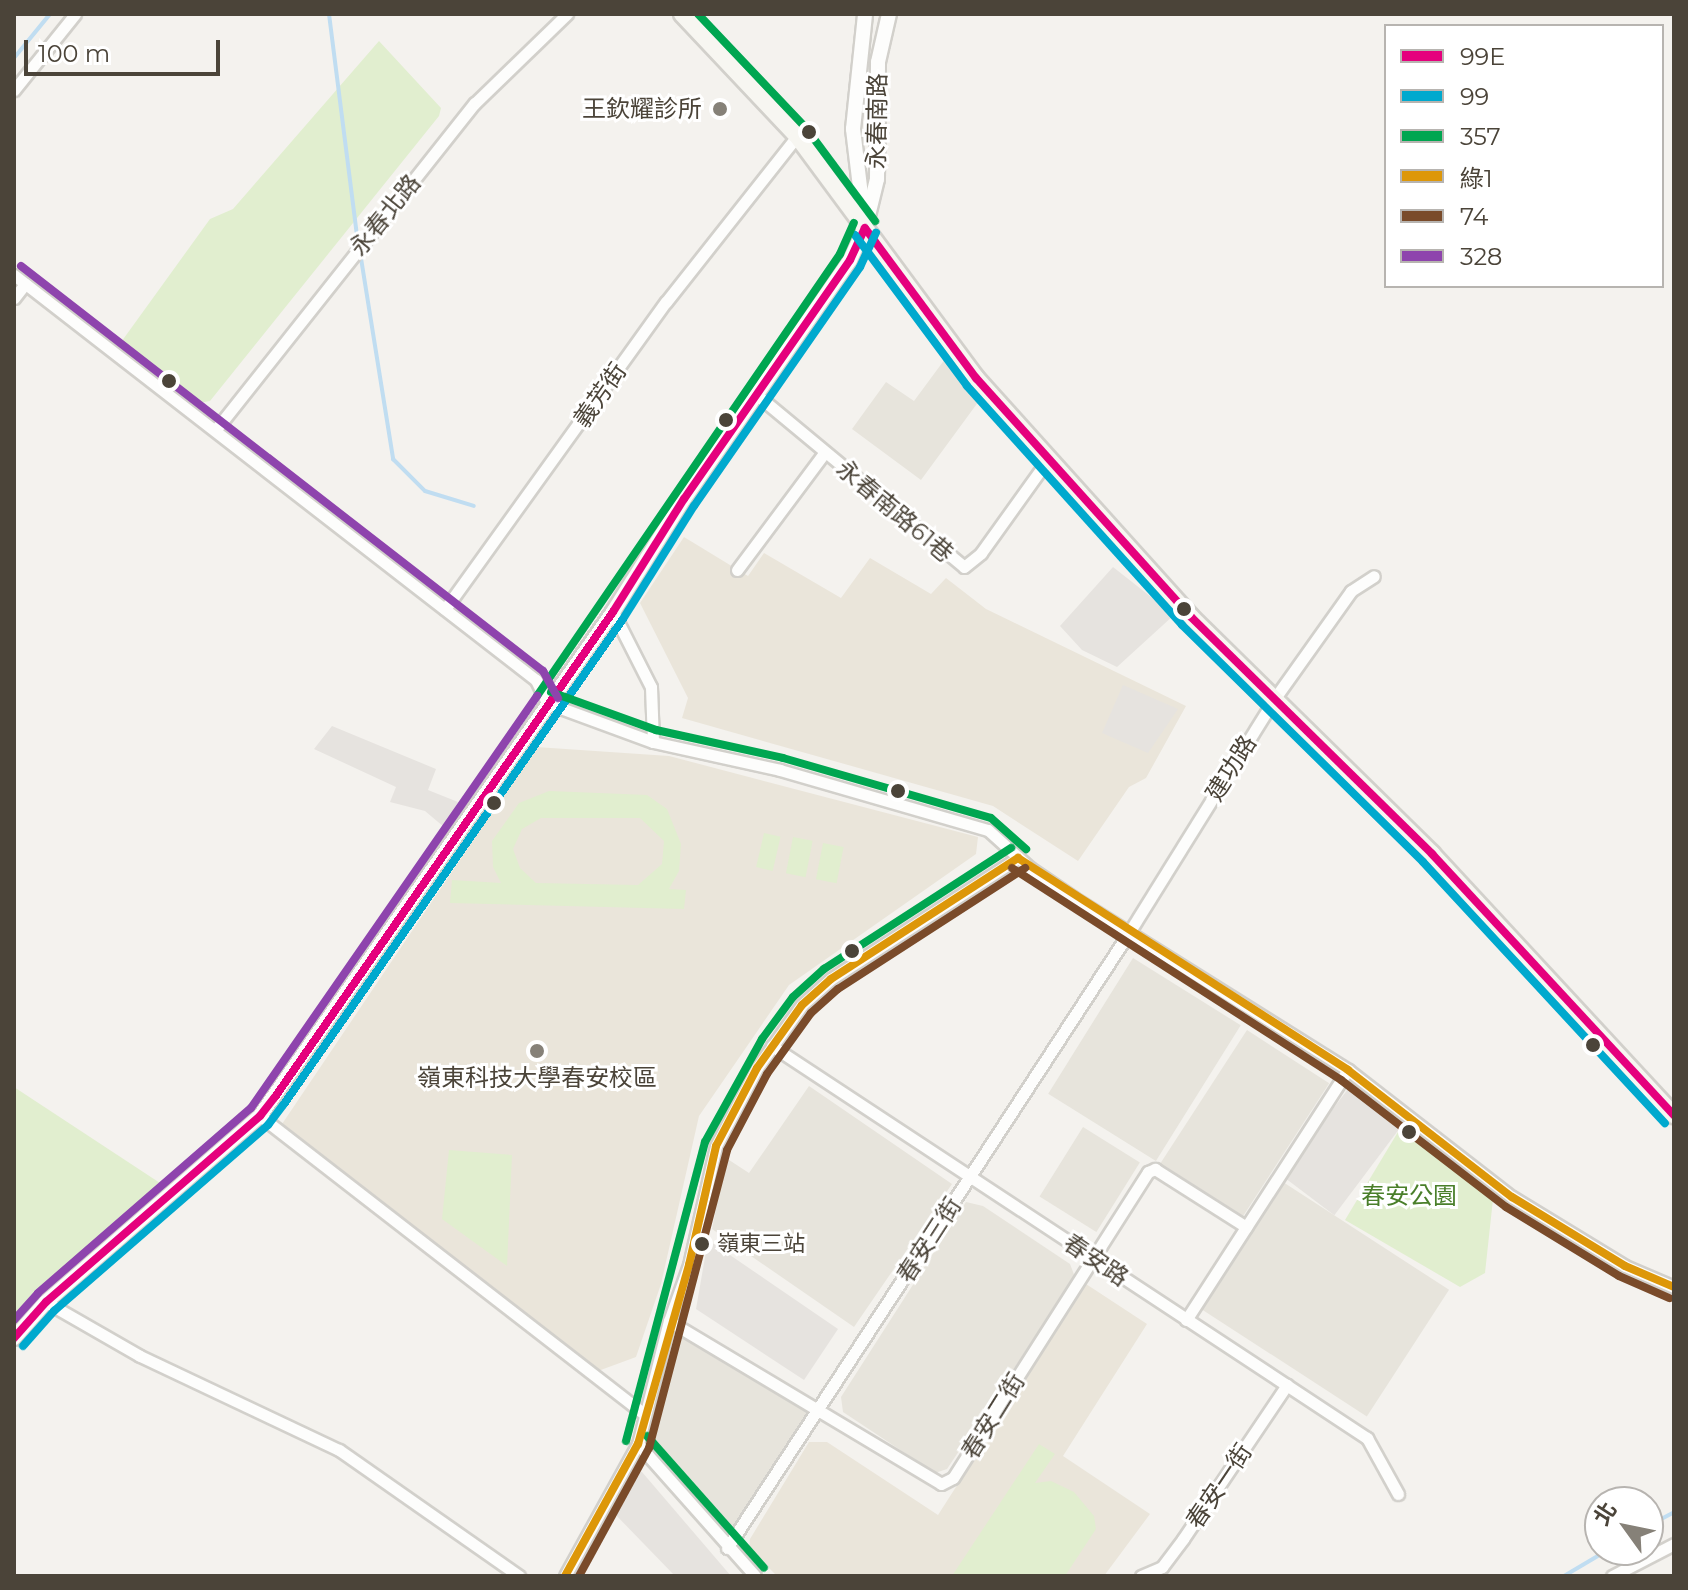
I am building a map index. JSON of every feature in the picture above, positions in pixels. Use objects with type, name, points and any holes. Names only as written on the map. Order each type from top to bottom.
[{"type":"main road","points":[[682,14],[797,136],[976,378],[1191,617],[1432,854],[1674,1115]]},
{"type":"street","points":[[14,90],[75,14]]},
{"type":"street","name":"永春北路","points":[[217,428],[475,103],[567,14]]},
{"type":"street","name":"永春南路","points":[[865,14],[853,129],[865,228]]},
{"type":"street","name":"永春南路","points":[[14,1338],[46,1302],[260,1116],[613,612],[850,260],[865,228],[877,179],[878,62],[889,14]]},
{"type":"street","name":"義芳街","points":[[445,609],[666,302],[797,136]]},
{"type":"street","points":[[14,275],[217,428],[536,680],[547,703],[653,742],[780,770],[988,830],[1018,858],[1348,1070],[1512,1197],[1625,1266],[1674,1287]]},
{"type":"street","points":[[14,298],[25,284]]},
{"type":"street","name":"永春南路61巷","points":[[757,395],[964,567],[981,553],[1049,458]]},
{"type":"street","points":[[737,570],[825,452]]},
{"type":"street","name":"建功路","points":[[1130,931],[1275,698],[1351,591],[1374,576]]},
{"type":"street","points":[[613,612],[651,687],[653,742]]},
{"type":"street","points":[[565,1576],[638,1444],[643,1413],[669,1321],[689,1265],[723,1126],[772,1046],[802,1005],[831,979],[1018,858]]},
{"type":"street","name":"春安三街","points":[[727,1548],[1130,931]]},
{"type":"street","name":"春安路","points":[[772,1046],[1367,1438],[1398,1494]]},
{"type":"street","points":[[1186,1320],[1348,1070]]},
{"type":"street","points":[[260,1116],[643,1413]]},
{"type":"street","name":"春安二街","points":[[669,1321],[930,1481],[941,1484],[953,1478],[1093,1258],[1155,1169],[1246,1227]]},
{"type":"street","points":[[46,1302],[127,1350],[339,1450],[519,1576]]},
{"type":"street","name":"春安一街","points":[[1141,1576],[1162,1567],[1287,1385]]},
{"type":"street","points":[[638,1444],[755,1576]]},
{"type":"street","points":[[1612,1576],[1674,1544]]},
{"type":"shaded area","points":[[945,359],[987,390],[921,480],[852,429],[886,382],[914,401]]},
{"type":"shaded area","points":[[684,537],[748,576],[764,553],[841,598],[870,558],[931,594],[946,578],[986,609],[1186,706],[1146,778],[1129,787],[1078,861],[993,806],[682,718],[688,698],[640,603]]},
{"type":"shaded area","points":[[1113,567],[1174,615],[1117,667],[1082,650],[1060,626]]},
{"type":"shaded area","points":[[1123,685],[1178,709],[1148,753],[1102,733]]},
{"type":"shaded area","points":[[332,726],[436,769],[428,790],[458,802],[444,827],[425,811],[390,802],[396,787],[314,749]]},
{"type":"shaded area","name":"嶺東科技大學春安校區","points":[[536,747],[669,756],[978,837],[976,854],[789,985],[699,1116],[661,1284],[636,1357],[598,1371],[280,1127]]},
{"type":"shaded area","points":[[1133,958],[1241,1025],[1156,1161],[1048,1094]]},
{"type":"shaded area","points":[[1247,1030],[1329,1083],[1242,1218],[1159,1165]]},
{"type":"shaded area","points":[[809,1086],[952,1184],[854,1327],[712,1229],[726,1158],[749,1173]]},
{"type":"shaded area","points":[[1348,1089],[1400,1128],[1334,1215],[1282,1176]]},
{"type":"shaded area","points":[[1083,1127],[1140,1163],[1096,1232],[1040,1197]]},
{"type":"shaded area","points":[[1283,1182],[1449,1290],[1367,1416],[1201,1309]]},
{"type":"shaded area","points":[[966,1202],[983,1206],[1070,1264],[1075,1277],[947,1469],[935,1473],[843,1412],[841,1397]]},
{"type":"shaded area","points":[[708,1240],[838,1329],[804,1380],[696,1309]]},
{"type":"shaded area","points":[[1086,1284],[1147,1324],[1063,1456],[1150,1514],[1104,1576],[777,1576],[749,1548],[750,1539],[809,1442],[827,1442],[938,1515]]},
{"type":"shaded area","points":[[681,1330],[811,1412],[726,1536],[644,1436]]},
{"type":"shaded area","points":[[634,1470],[642,1472],[731,1576],[675,1576],[612,1511]]},
{"type":"green space","points":[[379,41],[441,108],[439,116],[210,401],[199,403],[119,345],[210,219],[233,209]]},
{"type":"green space","points":[[549,791],[647,795],[667,809],[681,844],[679,871],[669,889],[686,890],[684,909],[450,903],[452,880],[501,883],[493,867],[492,841],[519,803]],"holes":[[[541,818],[640,818],[664,841],[662,864],[638,885],[536,883],[520,868],[513,849],[522,829]]]},
{"type":"green space","points":[[764,833],[781,837],[773,871],[756,867]]},
{"type":"green space","points":[[793,837],[813,841],[806,877],[786,873]]},
{"type":"green space","points":[[823,843],[844,847],[837,883],[816,879]]},
{"type":"green space","points":[[14,1087],[160,1183],[14,1313]]},
{"type":"green space","name":"春安公園","points":[[1404,1122],[1494,1190],[1485,1273],[1460,1287],[1345,1220]]},
{"type":"green space","points":[[449,1150],[512,1155],[507,1266],[442,1219]]},
{"type":"green space","points":[[1039,1444],[1055,1454],[1035,1483],[1051,1481],[1074,1492],[1094,1516],[1096,1529],[1065,1576],[952,1576]]},
{"type":"waterway","points":[[14,58],[50,14]]},
{"type":"waterway","points":[[329,14],[358,243]]},
{"type":"waterway","points":[[360,252],[393,459],[425,491],[474,506]]},
{"type":"waterway","points":[[1664,1517],[1674,1512]]},
{"type":"waterway","points":[[1564,1576],[1584,1564]]},
{"type":"transit line","name":"357","points":[[698,14],[806,128],[875,221]]},
{"type":"transit line","name":"357","points":[[537,696],[840,254],[854,223]]},
{"type":"transit line","name":"99E","points":[[865,228],[976,378],[1191,617],[1432,854],[1674,1115]]},
{"type":"transit line","name":"99E","points":[[14,1338],[46,1302],[260,1116],[275,1097],[613,612],[684,499],[850,260],[865,228]]},
{"type":"transit line","name":"99","points":[[23,1346],[54,1311],[268,1125],[623,619],[694,506],[860,267],[876,233]]},
{"type":"transit line","name":"99","points":[[855,235],[967,386],[1182,625],[1423,862],[1665,1123]]},
{"type":"transit line","name":"328","points":[[21,266],[543,671],[558,698]]},
{"type":"transit line","name":"357","points":[[551,692],[656,730],[783,758],[991,818],[1026,849]]},
{"type":"transit line","name":"328","points":[[14,1320],[38,1293],[251,1108],[537,696]]},
{"type":"transit line","name":"357","points":[[626,1441],[705,1142],[762,1039],[793,997],[824,969],[1011,848]]},
{"type":"transit line","name":"綠1","points":[[1018,858],[1348,1070],[1512,1197],[1625,1266],[1674,1287]]},
{"type":"transit line","name":"綠1","points":[[565,1576],[638,1444],[689,1265],[716,1146],[757,1068],[802,1005],[831,979],[1018,858]]},
{"type":"transit line","name":"74","points":[[1012,868],[1341,1080],[1506,1207],[1619,1276],[1669,1298]]},
{"type":"transit line","name":"74","points":[[579,1576],[649,1448],[727,1150],[767,1074],[811,1013],[838,989],[1025,868]]},
{"type":"transit line","name":"357","points":[[647,1436],[764,1568]]},
{"type":"place","name":"王欽耀診所","points":[[720,109]]},
{"type":"place","name":"嶺東科技大學春安校區","points":[[537,1051]]},
{"type":"place","name":"嶺東三站","points":[[702,1244]]}]
